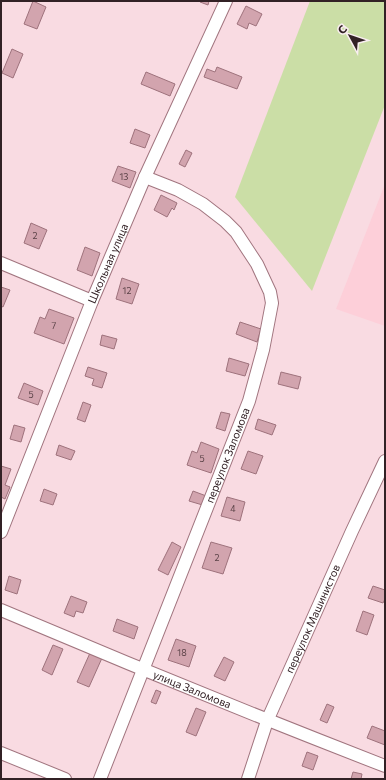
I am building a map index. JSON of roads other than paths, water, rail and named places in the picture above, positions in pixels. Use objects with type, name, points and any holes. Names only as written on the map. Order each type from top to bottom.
[{"type":"street","name":"Школьная улица","points":[[1,532],[92,301],[145,177],[226,1]]},
{"type":"street","name":"переулок Заломова","points":[[100,779],[249,400],[263,350],[272,303],[270,292],[256,264],[236,232],[225,221],[204,204],[178,190],[145,177]]},
{"type":"street","points":[[1,263],[92,301]]},
{"type":"street","name":"переулок Машинистов","points":[[248,779],[267,721],[352,531],[385,462]]},
{"type":"street","name":"улица Заломова","points":[[1,610],[267,721],[385,766]]},
{"type":"street","points":[[1,753],[64,779]]}]
